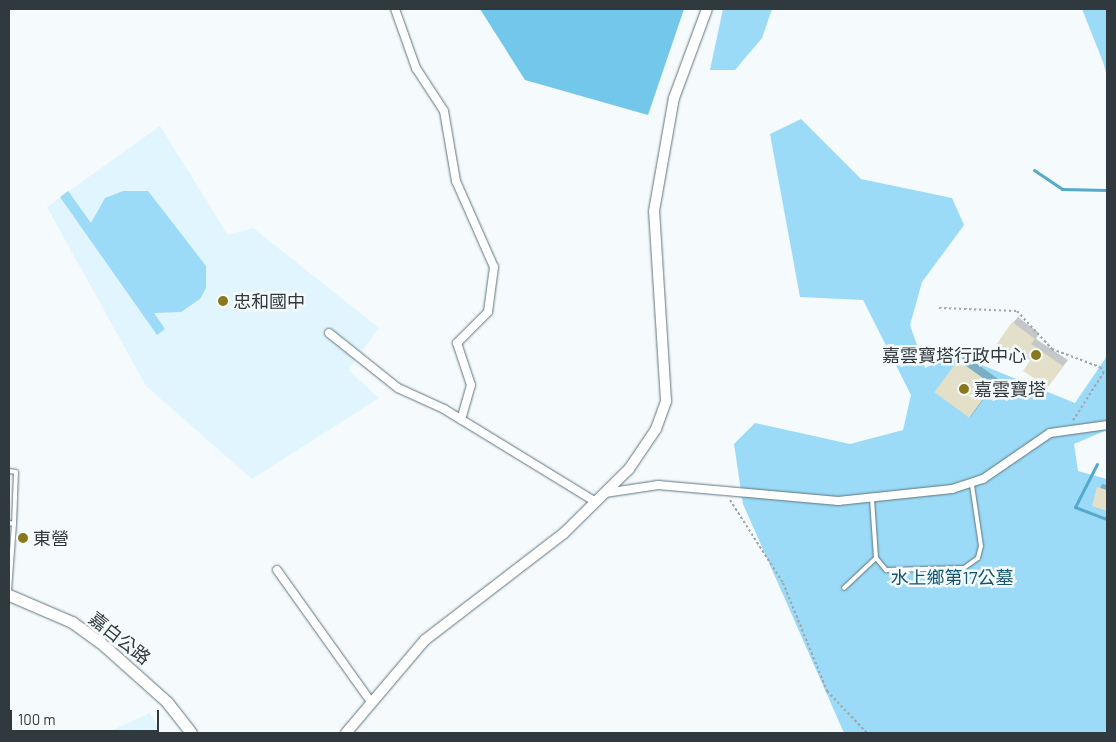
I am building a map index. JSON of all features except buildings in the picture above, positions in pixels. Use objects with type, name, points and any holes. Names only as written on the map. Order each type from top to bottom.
[{"type":"main road","name":"嘉白公路","points":[[9,595],[72,622],[100,642],[167,702],[192,733]]},
{"type":"street","points":[[395,9],[416,68],[444,111],[456,181],[494,267],[488,312],[457,343],[471,386],[461,420]]},
{"type":"street","points":[[346,733],[443,622],[564,533],[597,497],[629,469],[656,429],[666,402],[654,211],[674,98],[707,9]]},
{"type":"street","points":[[329,333],[398,388],[461,420],[597,497],[658,485],[838,501],[872,499],[972,485],[1050,433],[1068,428],[1107,425]]},
{"type":"street","points":[[277,570],[372,703]]},
{"type":"lane","points":[[9,471],[16,472],[9,590]]},
{"type":"lane","points":[[872,499],[876,558],[886,570],[904,572],[964,568],[978,558],[979,517],[972,485]]},
{"type":"lane","points":[[9,523],[14,524]]},
{"type":"lane","points":[[844,588],[876,558]]},
{"type":"path","points":[[939,308],[1017,311],[1052,349],[1100,367],[1104,372],[1068,428]]},
{"type":"path","points":[[724,492],[783,583],[827,691],[867,733]]},
{"type":"shaded area","points":[[480,9],[684,9],[648,115],[525,80]]},
{"type":"shaded area","name":"忠和國中","points":[[160,126],[228,235],[253,228],[379,328],[348,370],[379,398],[252,479],[146,386],[47,207]]},
{"type":"shaded area","points":[[150,713],[161,733],[106,733]]},
{"type":"green space","points":[[723,9],[772,9],[762,38],[735,70],[710,70]]},
{"type":"green space","points":[[1082,9],[1107,9],[1107,76],[1103,62]]},
{"type":"green space","name":"水上鄉第17公墓","points":[[801,119],[861,179],[952,198],[964,225],[922,282],[910,325],[925,368],[955,354],[1075,403],[1107,356],[1107,430],[1074,444],[1078,471],[1107,479],[1107,733],[844,733],[743,504],[734,444],[755,423],[850,444],[903,430],[911,395],[863,300],[800,297],[770,134]]},
{"type":"green space","points":[[68,191],[91,223],[105,198],[123,191],[148,191],[206,266],[206,288],[200,299],[181,312],[154,313],[165,329],[157,335],[60,197]]},
{"type":"waterway","points":[[1034,170],[1062,189],[1107,190]]},
{"type":"waterway","points":[[1097,464],[1075,507],[1107,519]]},
{"type":"place","name":"忠和國中","points":[[223,301]]},
{"type":"place","name":"嘉雲寶塔行政中心","points":[[1036,355]]},
{"type":"place","name":"嘉雲寶塔","points":[[964,389]]},
{"type":"place","name":"東營","points":[[23,538]]}]
